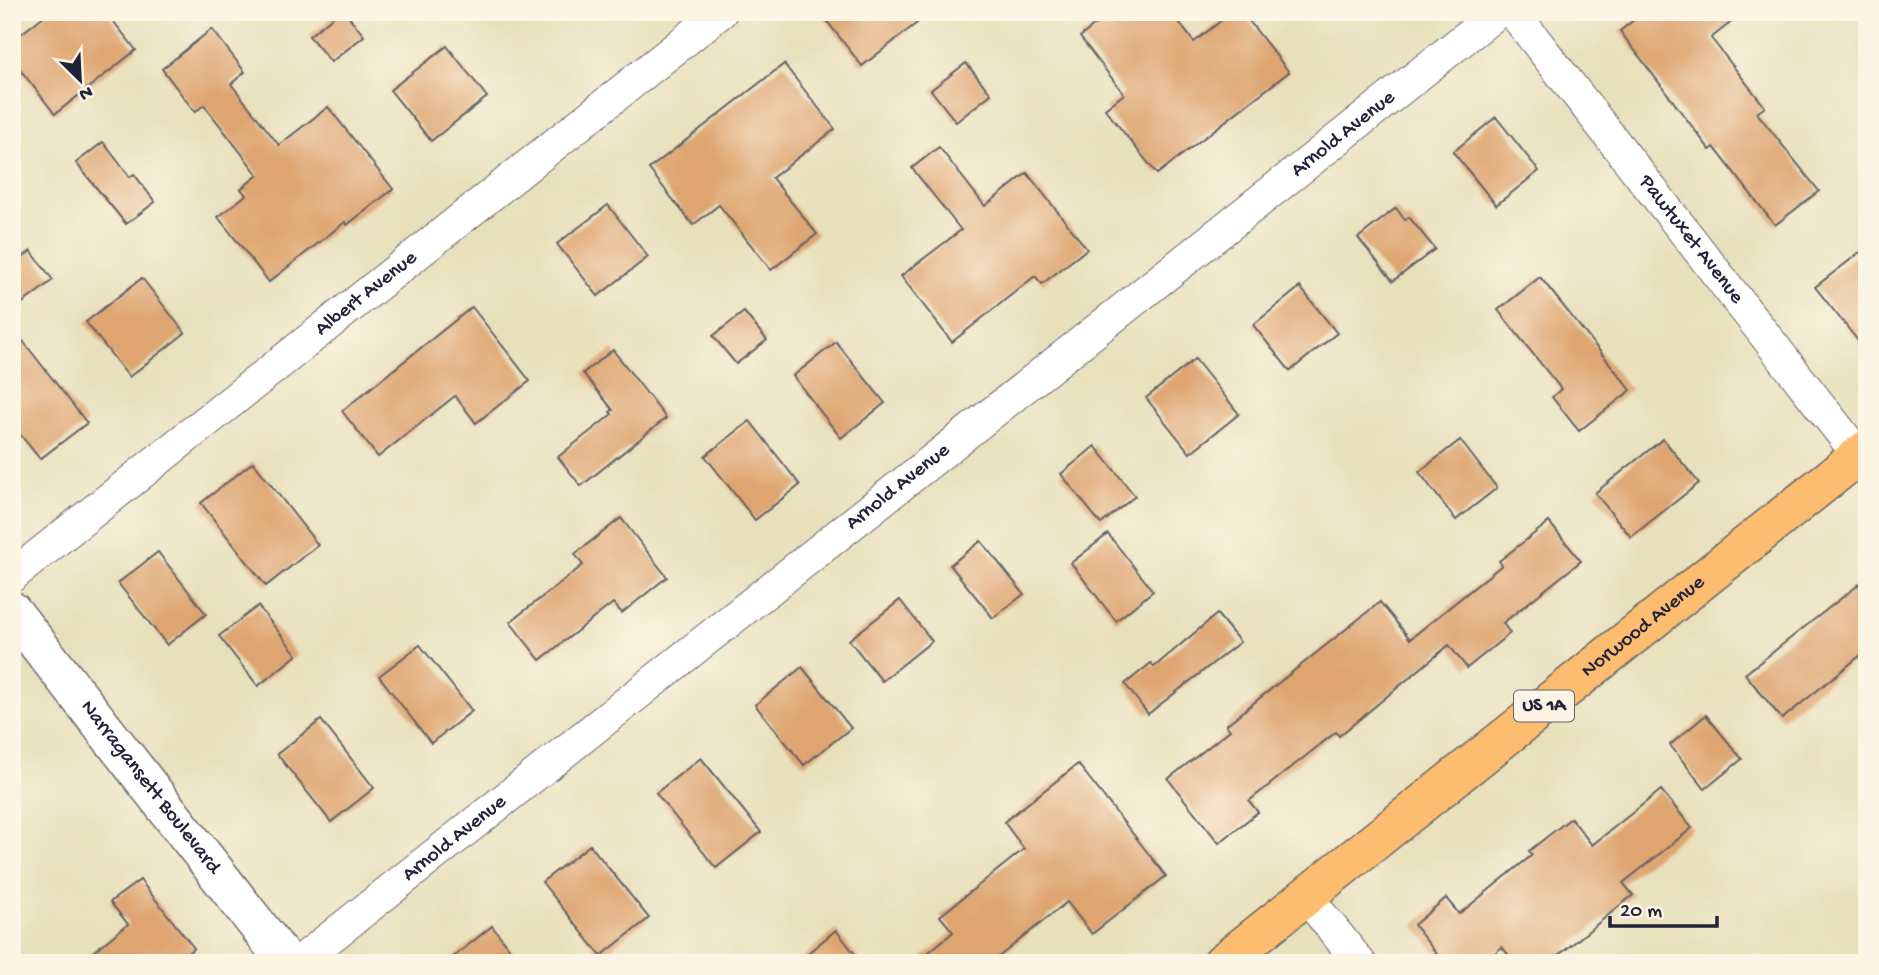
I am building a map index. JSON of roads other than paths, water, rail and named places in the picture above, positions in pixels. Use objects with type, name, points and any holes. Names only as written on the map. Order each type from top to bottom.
[{"type":"main road","name":"Norwood Avenue","points":[[1222,963],[1864,457]]},
{"type":"street","name":"Albert Avenue","points":[[12,576],[721,12]]},
{"type":"street","name":"Arnold Avenue","points":[[298,963],[1498,12]]},
{"type":"street","name":"Pawtuxet Avenue","points":[[1513,12],[1864,457]]},
{"type":"street","name":"Narragansett Boulevard","points":[[12,611],[287,963]]},
{"type":"street","points":[[1306,896],[1360,963]]}]
